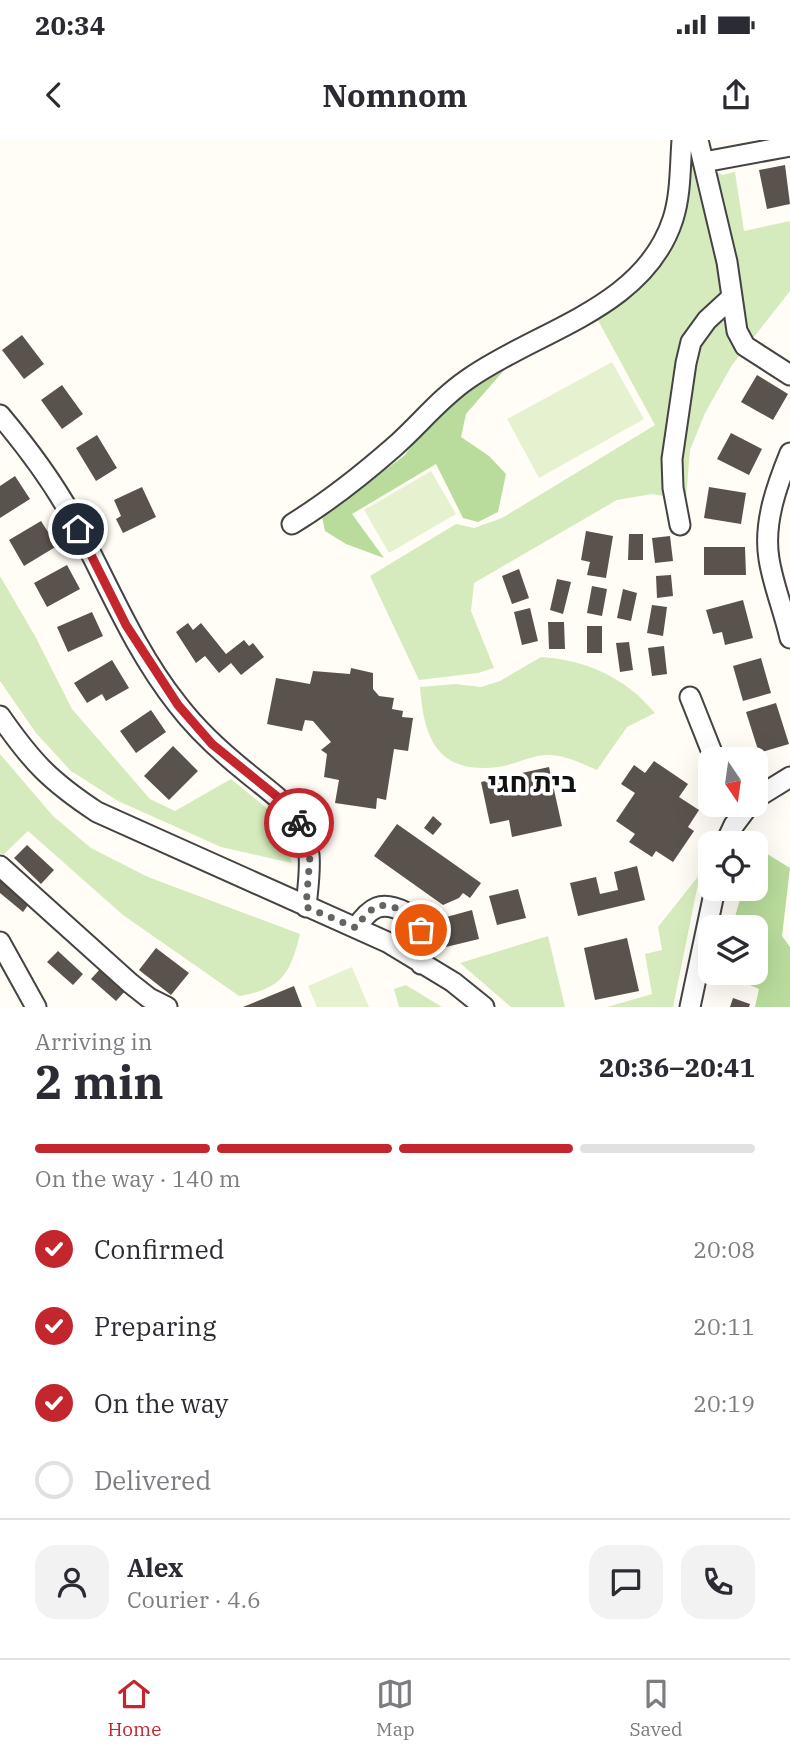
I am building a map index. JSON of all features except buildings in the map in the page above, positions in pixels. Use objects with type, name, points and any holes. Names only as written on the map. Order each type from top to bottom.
[{"type":"street","points":[[292,524],[322,506],[395,446],[468,378],[607,301],[635,279],[660,247],[673,219],[682,140]]},
{"type":"street","points":[[698,140],[737,331],[745,346],[790,374]]},
{"type":"street","points":[[704,162],[790,146]]},
{"type":"street","points":[[680,525],[673,488],[672,459],[686,363],[691,342],[707,320],[732,297]]},
{"type":"street","points":[[0,415],[32,453],[69,512],[126,625],[178,705],[212,744],[285,803],[297,819],[310,855],[306,907]]},
{"type":"street","points":[[790,453],[776,491],[769,524],[769,558],[787,613],[790,638]]},
{"type":"street","points":[[690,697],[710,747]]},
{"type":"street","points":[[0,716],[28,757],[69,793],[97,812],[387,942],[453,982],[484,1007]]},
{"type":"street","points":[[768,791],[790,777]]},
{"type":"street","points":[[0,866],[130,983],[149,998],[167,1007]]},
{"type":"street","points":[[690,1007],[712,901]]},
{"type":"street","points":[[356,928],[366,912],[378,905],[390,905],[415,917],[421,930],[421,964]]},
{"type":"street","points":[[0,942],[36,1007]]},
{"type":"green space","points":[[688,158],[723,175],[735,172],[744,231],[790,221],[790,291],[732,365],[705,413],[690,450],[686,500],[652,494],[617,500],[474,583],[471,611],[494,668],[478,673],[419,680],[370,576],[456,524],[474,528],[502,518],[655,425],[594,313],[644,276]]},
{"type":"green space","points":[[518,354],[466,414],[461,437],[489,456],[506,474],[498,512],[478,522],[463,518],[436,464],[352,514],[384,558],[346,544],[325,531],[322,517],[405,455],[440,405]]},
{"type":"green space","points":[[612,362],[644,419],[539,478],[507,419]]},
{"type":"green space","points":[[431,471],[456,514],[389,553],[364,510]]},
{"type":"green space","points":[[0,576],[35,636],[72,709],[150,799],[175,811],[231,779],[281,820],[292,863],[221,847],[118,801],[71,771],[36,733],[0,681]]},
{"type":"green space","points":[[541,657],[574,662],[604,673],[631,690],[655,713],[627,727],[597,770],[552,755],[498,767],[477,768],[461,765],[438,749],[425,722],[420,687],[455,684],[481,687],[500,681]]},
{"type":"green space","points":[[0,754],[53,816],[91,848],[148,877],[300,934],[292,960],[282,978],[265,989],[239,996],[123,915],[28,831],[3,855],[0,853]]},
{"type":"green space","points":[[768,854],[790,868],[782,936],[790,947],[790,1007],[755,1007],[759,989],[750,985],[768,985],[768,915],[735,915],[740,901],[768,901]]},
{"type":"green space","points":[[698,877],[673,1007],[607,1007],[652,994],[645,954],[662,950],[658,927]]},
{"type":"green space","points":[[548,936],[565,1007],[511,1007],[460,963]]},
{"type":"green space","points":[[352,967],[369,1007],[317,1007],[308,986]]},
{"type":"green space","points":[[406,985],[442,1007],[399,1007],[394,989]]},
{"type":"way so far","points":[[299,823],[310,855],[306,907],[356,928],[366,912],[378,905],[390,905],[415,917],[421,930]]},
{"type":"district","name":"בית חגי","points":[[532,782]]},
{"type":"route","points":[[78,529],[126,625],[149,665],[178,705],[212,744],[285,803],[299,823]]}]
